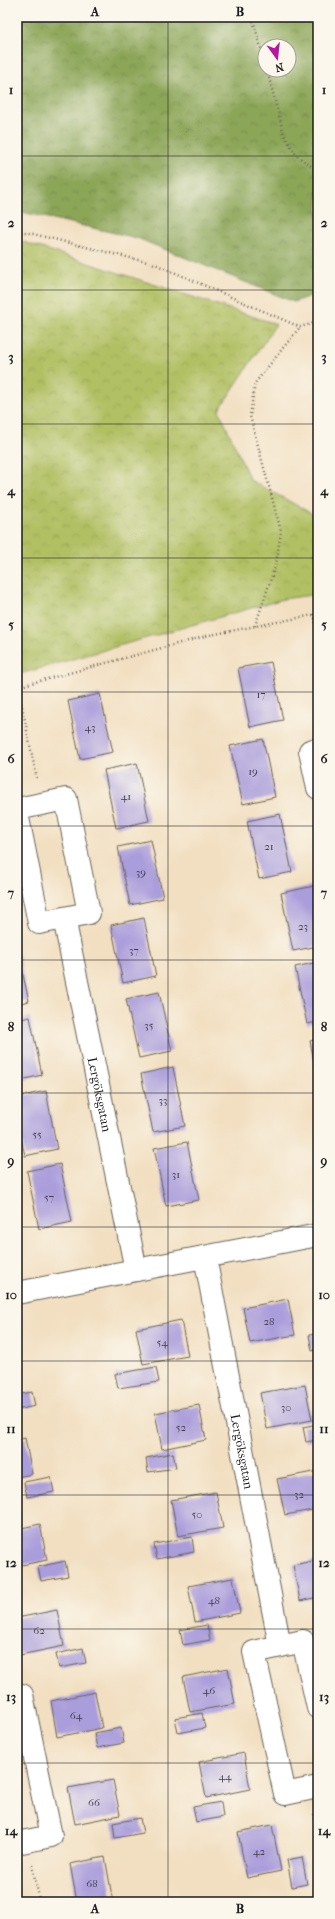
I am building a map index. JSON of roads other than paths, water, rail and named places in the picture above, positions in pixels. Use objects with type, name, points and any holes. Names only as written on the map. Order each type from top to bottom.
[{"type":"street","points":[[318,749],[310,751],[318,788]]},
{"type":"street","points":[[17,809],[66,799],[89,913],[39,923],[17,813]]},
{"type":"street","name":"Lergöksgatan","points":[[64,918],[136,1270]]},
{"type":"street","points":[[17,1293],[318,1235]]},
{"type":"street","name":"Lergöksgatan","points":[[204,1257],[280,1646]]},
{"type":"street","points":[[318,1708],[303,1641],[254,1652],[285,1794],[318,1786]]},
{"type":"street","points":[[17,1696],[22,1695],[51,1836],[22,1842]]}]
